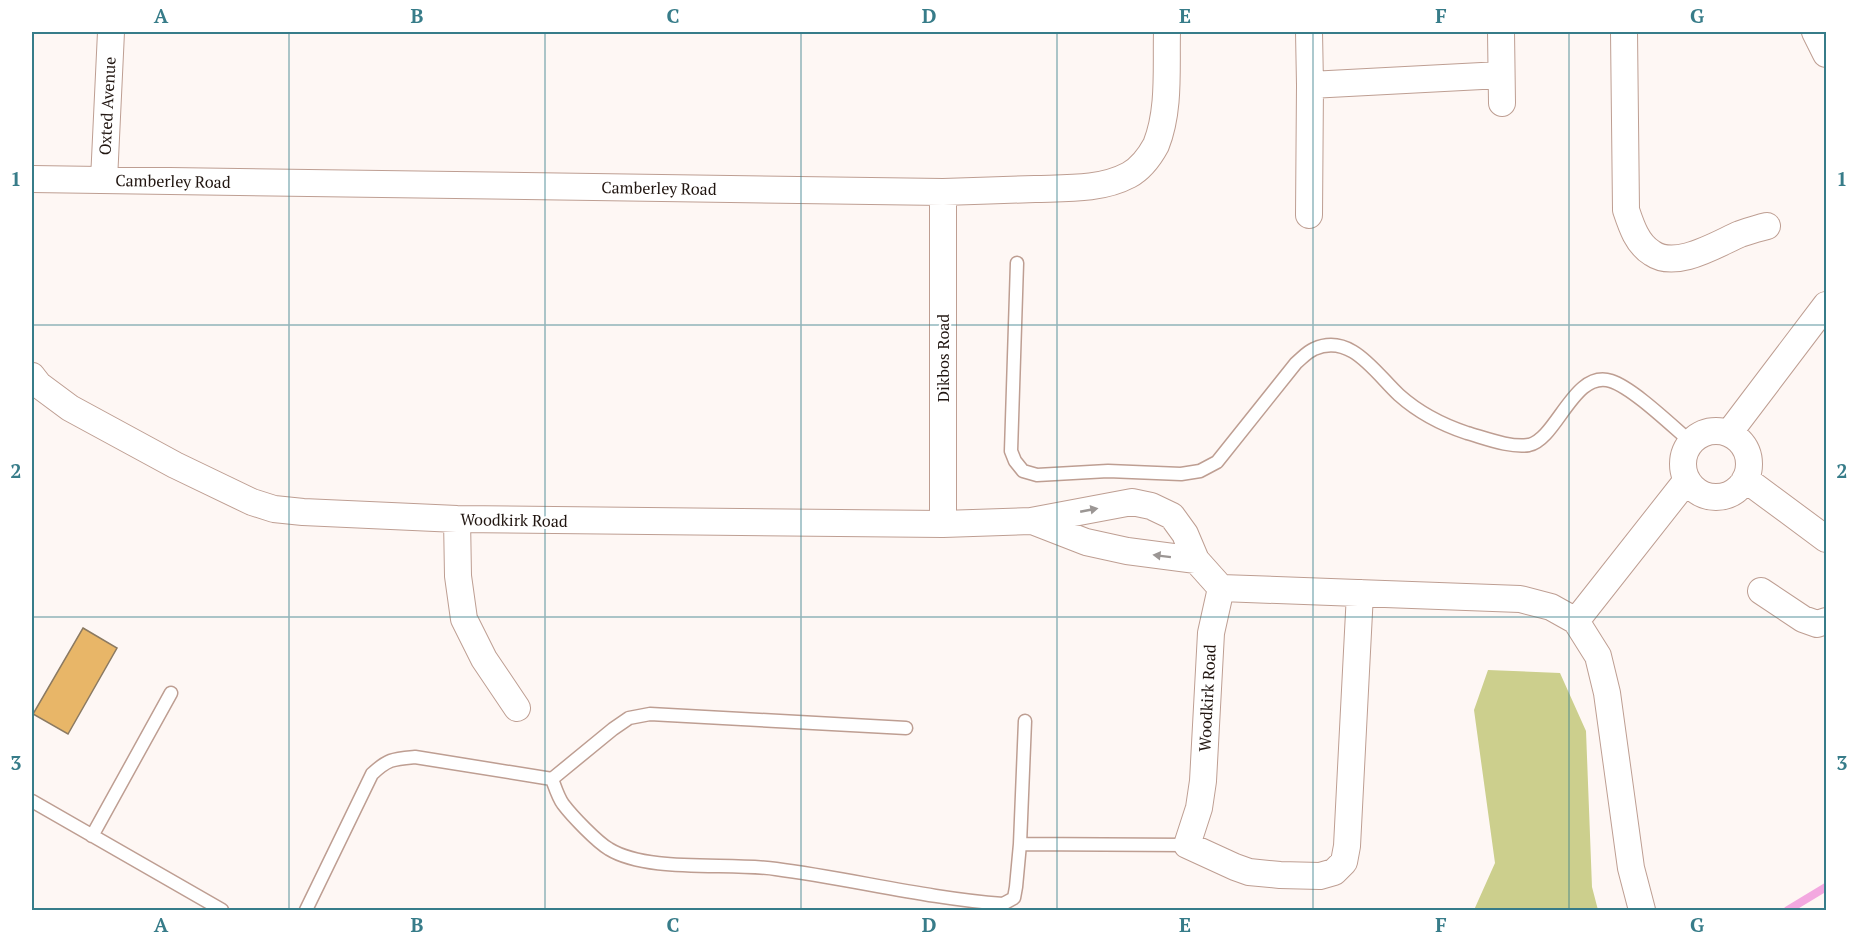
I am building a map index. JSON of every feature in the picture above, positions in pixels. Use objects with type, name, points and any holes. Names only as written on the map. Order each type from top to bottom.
[{"type":"street","name":"Oxted Avenue","points":[[104,180],[111,32]]},
{"type":"street","name":"Camberley Road","points":[[32,179],[943,192],[1076,188],[1105,184],[1130,174],[1148,159],[1156,144],[1163,120],[1167,32]]},
{"type":"street","points":[[1309,32],[1309,216]]},
{"type":"street","points":[[1501,32],[1502,102]]},
{"type":"street","points":[[1624,32],[1626,210],[1632,229],[1641,243],[1652,254],[1664,258],[1680,258],[1767,226]]},
{"type":"street","points":[[1815,32],[1827,54]]},
{"type":"street","points":[[1310,85],[1501,75]]},
{"type":"street","name":"Dikbos Road","points":[[943,192],[943,524]]},
{"type":"street","points":[[1729,434],[1827,305]]},
{"type":"street","name":"Woodkirk Road","points":[[32,376],[39,385],[70,408],[175,465],[252,502],[303,512],[457,519],[943,524],[1032,521],[1132,502],[1152,506],[1172,516],[1185,534],[1196,560],[1221,588],[1211,633],[1203,781],[1199,808],[1187,845]]},
{"type":"street","points":[[1719,431],[1738,439],[1748,458],[1748,469],[1739,488],[1721,496],[1711,496],[1693,488],[1687,480],[1683,460],[1691,442],[1699,435],[1719,431]]},
{"type":"street","points":[[1745,479],[1827,539]]},
{"type":"street","points":[[1576,621],[1687,480]]},
{"type":"street","points":[[457,519],[458,576],[464,619],[484,659],[517,708]]},
{"type":"street","name":"Woodkirk Road","points":[[1032,521],[1086,542],[1127,551],[1196,560]]},
{"type":"street","points":[[1221,588],[1520,598],[1551,607],[1576,621],[1598,656],[1607,693],[1631,868],[1642,910]]},
{"type":"street","points":[[1761,591],[1803,619],[1817,624],[1827,621]]},
{"type":"street","points":[[1187,845],[1249,872],[1320,876],[1334,872],[1344,862],[1347,846],[1360,593]]},
{"type":"lane","points":[[1017,262],[1011,451],[1023,471],[1037,475],[1108,471],[1181,474],[1200,471],[1217,462],[1296,363],[1312,350],[1328,344],[1340,346],[1357,354],[1377,369],[1400,395],[1431,417],[1457,430],[1496,442],[1531,445],[1543,436],[1580,391],[1589,383],[1599,379],[1609,380],[1631,392],[1691,442]]},
{"type":"lane","points":[[92,836],[171,693]]},
{"type":"lane","points":[[306,910],[372,774],[383,763],[398,758],[415,756],[552,779],[613,729],[630,718],[650,714],[906,728]]},
{"type":"lane","points":[[552,779],[563,804],[609,849],[634,859],[659,864],[776,869],[897,890],[1003,904],[1014,898],[1020,844],[1025,721]]},
{"type":"lane","points":[[32,801],[222,910]]},
{"type":"lane","points":[[1020,844],[1187,845]]},
{"type":"green space","points":[[1488,670],[1560,673],[1586,731],[1592,887],[1598,910],[1474,910],[1495,863],[1474,710]]},
{"type":"building","points":[[83,628],[117,648],[68,734],[33,714]]},
{"type":"waterway","points":[[1788,910],[1826,887]]}]
